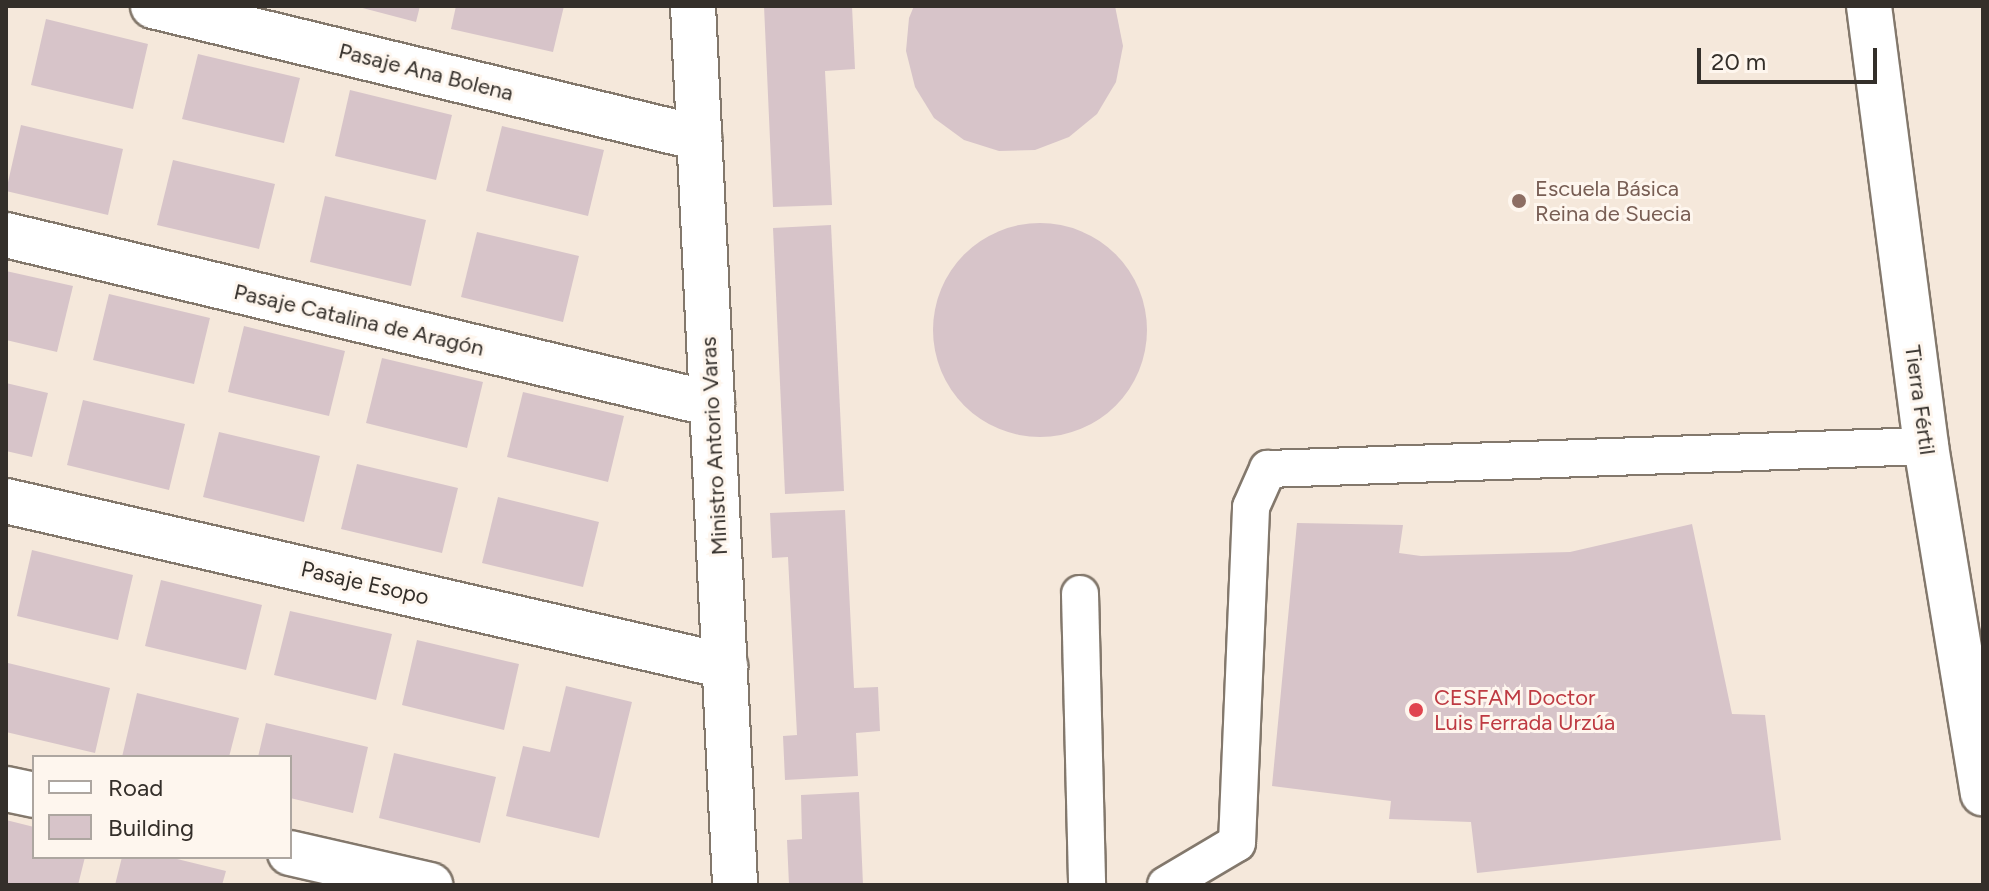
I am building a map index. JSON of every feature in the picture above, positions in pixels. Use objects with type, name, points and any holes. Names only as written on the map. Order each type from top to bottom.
[{"type":"street","name":"Pasaje Ana Bolena","points":[[153,6],[699,138]]},
{"type":"street","name":"Ministro Antorio Varas","points":[[693,6],[735,885]]},
{"type":"street","name":"Tierra Fértil","points":[[1869,6],[1926,446],[1983,793]]},
{"type":"street","name":"Pasaje Catalina de Aragón","points":[[6,235],[712,404]]},
{"type":"street","name":"Pasaje Esopo","points":[[6,501],[725,666]]},
{"type":"street","points":[[6,789],[32,795]]},
{"type":"street","points":[[292,853],[430,885]]},
{"type":"lane","points":[[1166,885],[1237,843],[1251,507],[1268,469],[1926,446]]},
{"type":"lane","points":[[1080,594],[1087,885]]},
{"type":"building","points":[[355,6],[420,6],[416,22]]},
{"type":"building","points":[[456,6],[564,6],[553,52],[451,29]]},
{"type":"building","points":[[764,6],[852,6],[855,69],[825,71],[832,205],[773,207]]},
{"type":"building","points":[[914,6],[1115,6],[1123,46],[1116,82],[1097,114],[1069,137],[1035,150],[999,151],[964,140],[934,118],[915,87],[906,51],[909,18]]},
{"type":"building","points":[[46,19],[148,44],[133,109],[31,85]]},
{"type":"building","points":[[198,54],[300,78],[284,143],[182,119]]},
{"type":"building","points":[[350,90],[452,115],[436,180],[335,156]]},
{"type":"building","points":[[21,125],[123,149],[108,215],[6,191]]},
{"type":"building","points":[[502,126],[604,150],[588,216],[486,191]]},
{"type":"building","points":[[173,160],[275,184],[259,249],[157,225]]},
{"type":"building","points":[[325,196],[426,220],[411,286],[310,262]]},
{"type":"building","points":[[1040,223],[1081,231],[1116,254],[1139,289],[1147,330],[1139,371],[1116,406],[1081,429],[1040,437],[999,429],[964,406],[941,371],[933,330],[941,289],[964,254],[999,231]]},
{"type":"building","points":[[831,225],[844,491],[785,494],[773,228]]},
{"type":"building","points":[[477,232],[579,256],[563,322],[461,297]]},
{"type":"building","points":[[6,271],[73,286],[57,352],[6,340]]},
{"type":"building","points":[[109,294],[210,318],[194,384],[93,360]]},
{"type":"building","points":[[244,326],[345,351],[329,416],[228,392]]},
{"type":"building","points":[[382,358],[483,382],[467,448],[366,423]]},
{"type":"building","points":[[6,383],[48,393],[32,457],[6,451]]},
{"type":"building","points":[[523,392],[624,416],[608,482],[507,457]]},
{"type":"building","points":[[83,400],[185,424],[169,490],[67,465]]},
{"type":"building","points":[[219,432],[320,456],[304,522],[203,497]]},
{"type":"building","points":[[357,464],[458,488],[442,553],[341,529]]},
{"type":"building","points":[[498,497],[599,522],[583,587],[482,563]]},
{"type":"building","points":[[845,510],[854,688],[878,687],[880,731],[856,733],[858,776],[785,780],[783,736],[797,735],[788,557],[772,558],[770,513]]},
{"type":"building","points":[[1297,523],[1403,525],[1399,553],[1421,556],[1570,552],[1692,524],[1732,714],[1765,715],[1781,840],[1477,873],[1471,822],[1389,819],[1391,801],[1272,786]]},
{"type":"building","points":[[32,550],[133,575],[118,640],[17,616]]},
{"type":"building","points":[[161,580],[262,605],[246,670],[145,646]]},
{"type":"building","points":[[290,611],[392,634],[376,700],[274,675]]},
{"type":"building","points":[[417,640],[519,664],[504,730],[402,705]]},
{"type":"building","points":[[8,663],[110,688],[95,753],[6,732]]},
{"type":"building","points":[[566,686],[632,702],[599,838],[506,816],[523,746],[550,752]]},
{"type":"building","points":[[137,693],[239,718],[230,755],[122,755]]},
{"type":"building","points":[[266,723],[368,747],[353,813],[292,798],[292,755],[258,755]]},
{"type":"building","points":[[394,753],[496,777],[480,843],[379,818]]},
{"type":"building","points":[[859,792],[863,885],[789,885],[787,840],[802,839],[801,795]]},
{"type":"building","points":[[6,820],[32,826],[32,859],[84,859],[78,885],[6,885]]},
{"type":"building","points":[[122,859],[177,859],[226,871],[222,885],[115,885]]},
{"type":"place","name":"Escuela Básica Reina de Suecia","points":[[1519,201]]},
{"type":"place","name":"CESFAM Doctor Luis Ferrada Urzúa","points":[[1416,710]]}]
